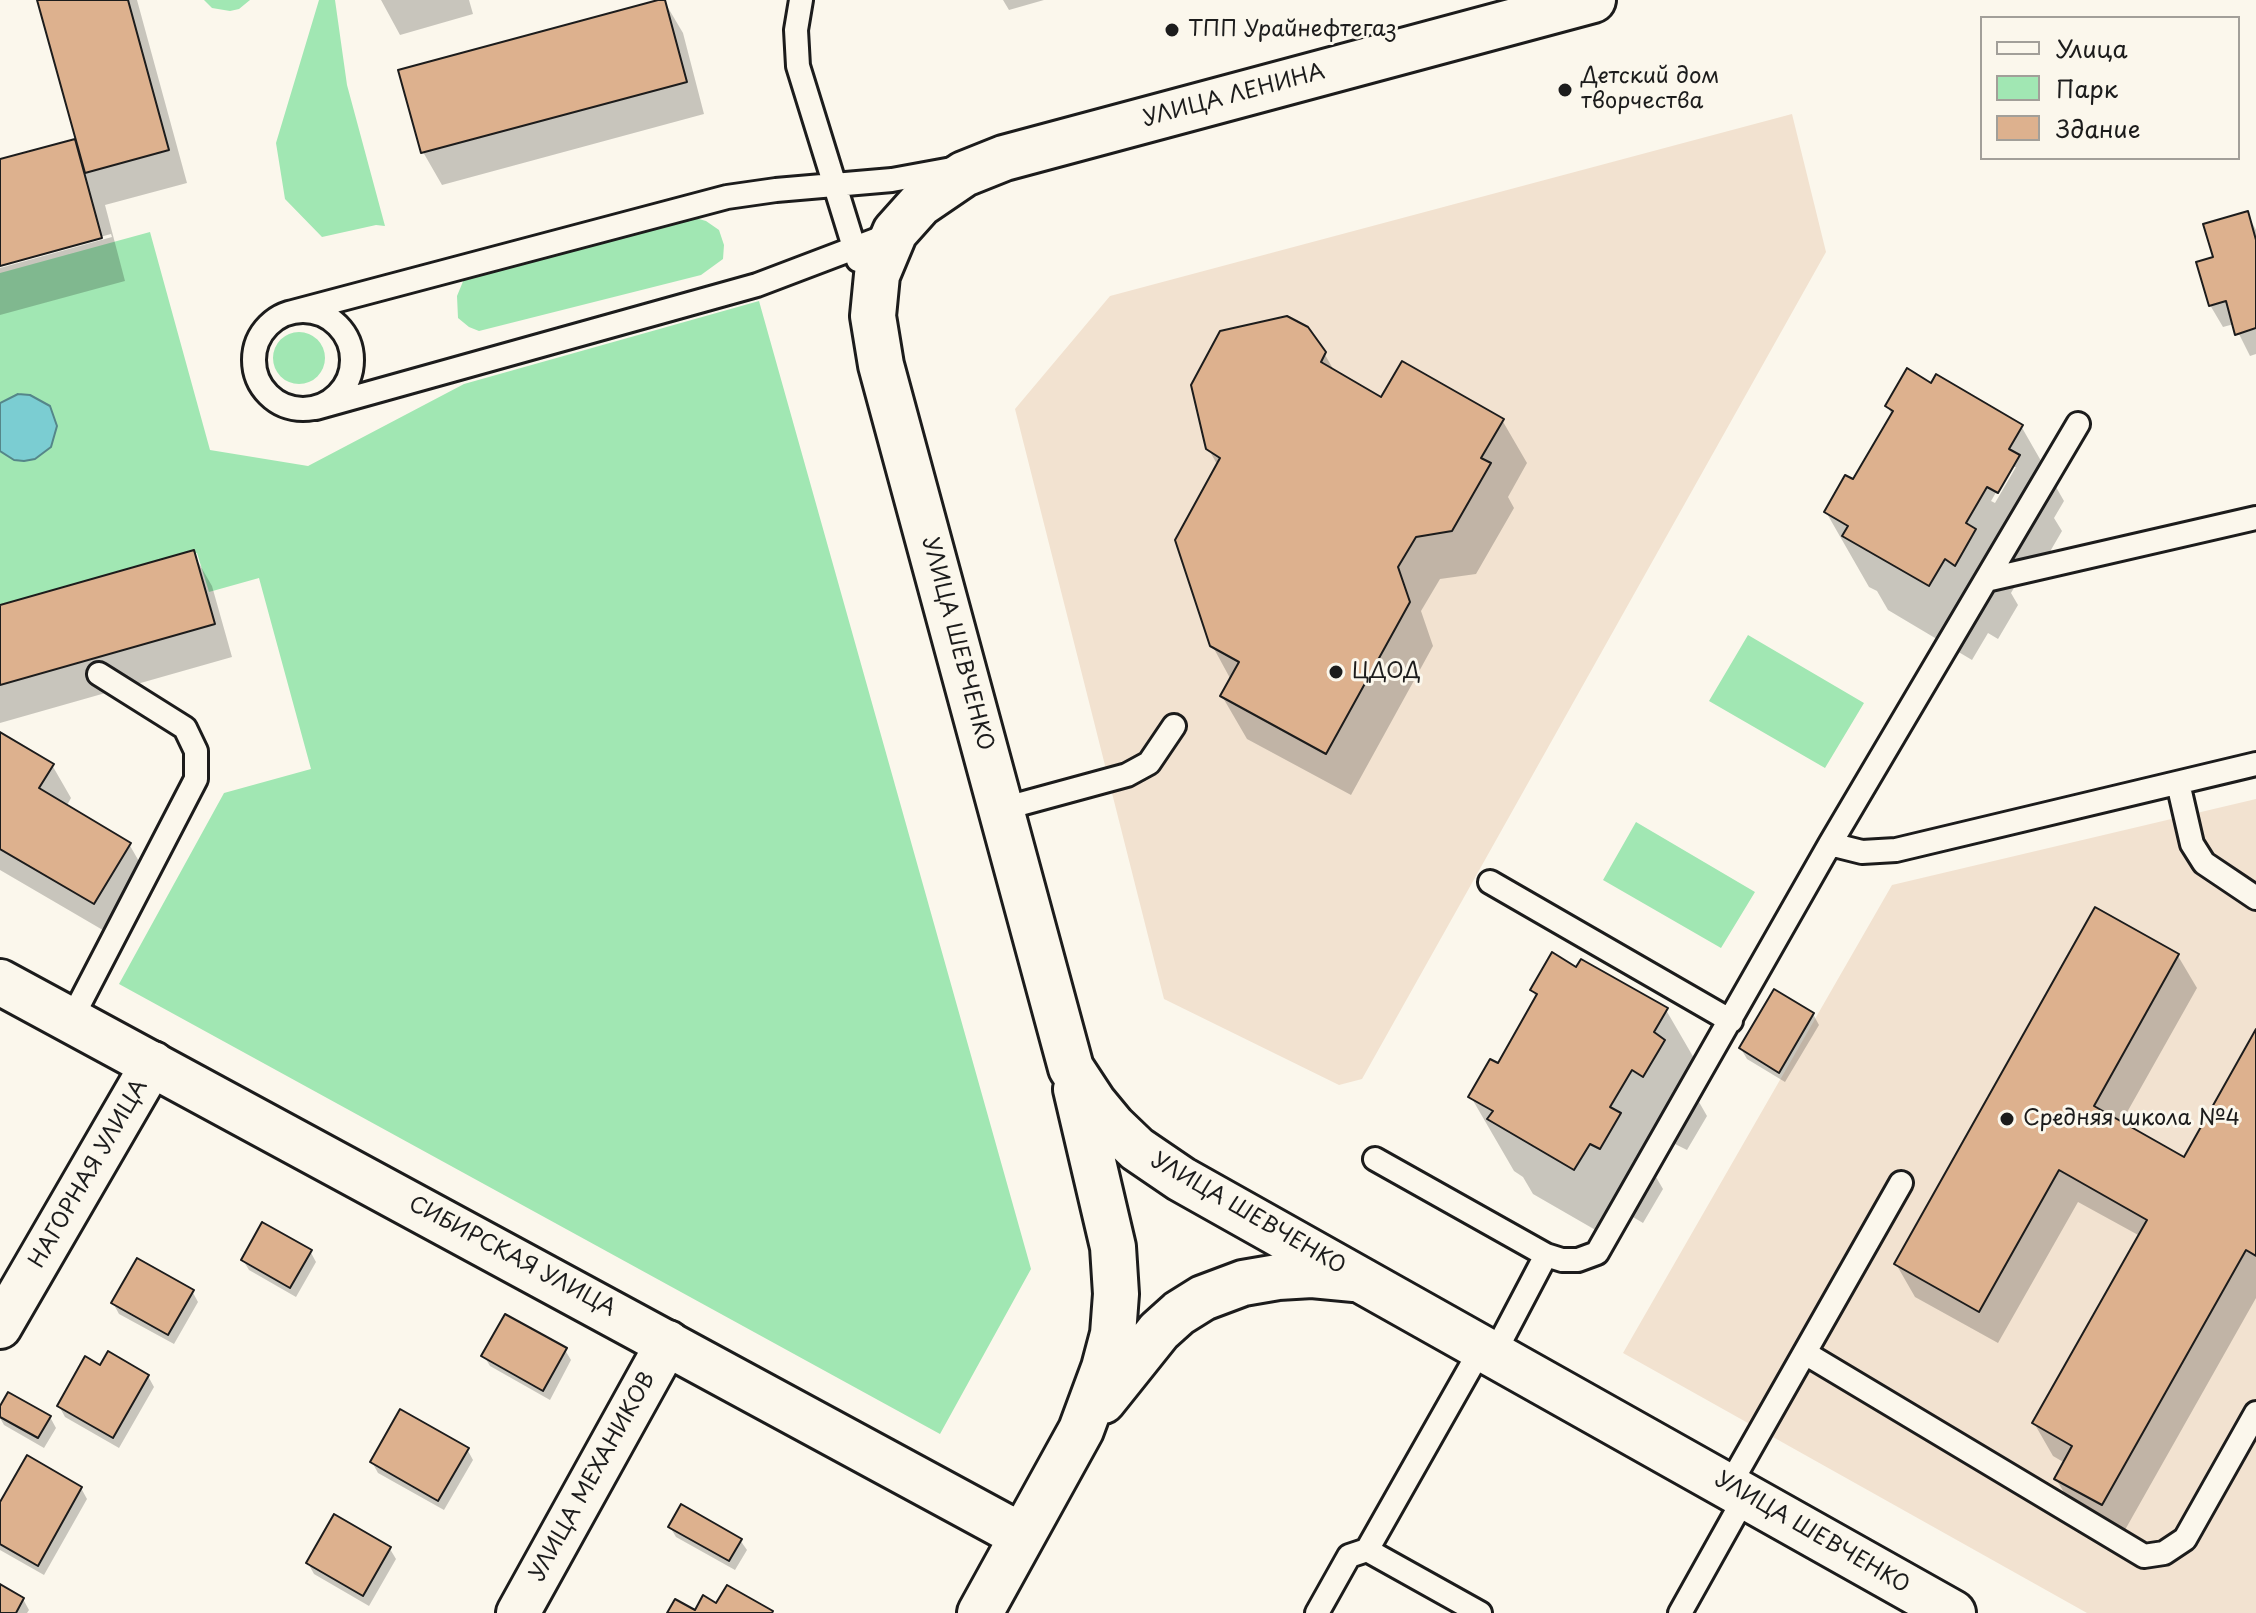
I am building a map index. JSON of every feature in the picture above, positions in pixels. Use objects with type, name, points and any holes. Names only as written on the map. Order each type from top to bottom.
[{"type":"main road","name":"УЛИЦА ЛЕНИНА","points":[[895,232],[920,204],[964,174],[1004,158],[1593,0]]},
{"type":"main road","name":"УЛИЦА ШЕВЧЕНКО","points":[[895,232],[877,275],[873,316],[881,365],[1071,1068],[1094,1103],[1137,1149],[1181,1179],[1953,1613]]},
{"type":"main road","name":"СИБИРСКАЯ УЛИЦА","points":[[0,982],[1022,1536]]},
{"type":"main road","points":[[980,1613],[1081,1430],[1113,1334],[1116,1272],[1113,1247],[1071,1068]]},
{"type":"main road","points":[[1081,1430],[1159,1331],[1179,1313],[1203,1298],[1243,1283],[1278,1277],[1312,1275],[1364,1281]]},
{"type":"street","name":"НАГОРНАЯ УЛИЦА","points":[[0,1327],[153,1063]]},
{"type":"street","name":"УЛИЦА МЕХАНИКОВ","points":[[518,1613],[668,1342]]},
{"type":"lane","points":[[801,0],[796,30],[798,66],[873,316]]},
{"type":"lane","points":[[895,232],[757,285],[316,408],[297,409],[278,403],[264,391],[255,373],[253,354],[259,336],[272,321],[289,313],[727,197],[892,180],[1004,158]]},
{"type":"lane","points":[[289,313],[308,311],[327,317],[341,330],[350,346],[352,366],[346,384],[333,399],[316,408]]},
{"type":"lane","points":[[1375,1159],[1546,1255],[1562,1260],[1578,1260],[1597,1253],[1830,844],[2078,424]]},
{"type":"lane","points":[[1986,580],[2256,518]]},
{"type":"lane","points":[[71,1020],[196,779],[196,751],[185,728],[99,674]]},
{"type":"lane","points":[[1002,809],[1127,775],[1149,763],[1174,726]]},
{"type":"lane","points":[[1830,844],[1862,852],[1896,850],[2256,764]]},
{"type":"lane","points":[[2178,783],[2192,844],[2204,863],[2256,898]]},
{"type":"lane","points":[[1490,882],[1731,1021]]},
{"type":"lane","points":[[1680,1613],[1805,1353],[1901,1183]]},
{"type":"lane","points":[[1317,1613],[1349,1556],[1367,1550],[1546,1255]]},
{"type":"lane","points":[[1805,1353],[2144,1556],[2164,1553],[2185,1539],[2256,1413]]},
{"type":"lane","points":[[1367,1550],[1480,1613]]},
{"type":"shaded area","name":"ЦДОД","points":[[1792,114],[1826,252],[1362,1079],[1339,1085],[1164,999],[1015,409],[1110,296]]},
{"type":"shaded area","name":"Средняя школа №4","points":[[2256,799],[2256,1613],[2087,1613],[1623,1353],[1892,885]]},
{"type":"green space","points":[[204,0],[250,0],[239,9],[230,11],[212,8]]},
{"type":"green space","points":[[319,0],[335,0],[347,85],[385,226],[376,225],[322,237],[285,199],[276,143]]},
{"type":"green space","points":[[692,217],[706,221],[719,230],[724,245],[723,259],[701,275],[479,331],[458,318],[457,296],[464,279]]},
{"type":"green space","points":[[150,232],[210,450],[308,466],[464,384],[759,301],[1031,1269],[940,1434],[119,984],[224,793],[311,769],[259,578],[209,592],[197,553],[0,607],[0,273]]},
{"type":"green space","points":[[299,332],[318,339],[325,358],[318,377],[299,384],[280,377],[273,358],[280,339]]},
{"type":"green space","points":[[1748,635],[1864,703],[1825,768],[1709,701]]},
{"type":"green space","points":[[1636,822],[1755,892],[1721,948],[1603,880]]},
{"type":"water","points":[[18,394],[30,395],[50,406],[57,426],[51,447],[35,459],[24,461],[14,460],[0,451],[0,403]]},
{"type":"building","points":[[37,0],[128,0],[169,150],[85,173]]},
{"type":"building","points":[[665,0],[687,82],[421,153],[398,70]]},
{"type":"building","points":[[75,139],[102,238],[0,266],[0,159]]},
{"type":"building","points":[[2248,211],[2256,240],[2256,328],[2235,335],[2226,301],[2209,306],[2196,262],[2213,257],[2203,224]]},
{"type":"building","points":[[1287,316],[1308,327],[1326,352],[1321,362],[1381,397],[1402,361],[1504,419],[1481,458],[1491,463],[1452,531],[1416,537],[1398,567],[1410,602],[1326,754],[1220,696],[1239,662],[1210,646],[1175,540],[1220,458],[1206,449],[1191,385],[1220,331]]},
{"type":"building","points":[[1907,368],[1931,383],[1936,374],[2023,425],[2009,449],[2020,455],[1998,493],[1987,487],[1966,523],[1976,529],[1955,566],[1945,559],[1929,586],[1842,536],[1848,526],[1824,512],[1845,475],[1853,479],[1893,411],[1885,406]]},
{"type":"building","points":[[194,550],[215,624],[0,685],[0,605]]},
{"type":"building","points":[[0,732],[54,764],[39,788],[131,843],[94,904],[0,849]]},
{"type":"building","points":[[2095,907],[2179,954],[2094,1106],[2184,1157],[2256,1029],[2256,1256],[2246,1250],[2102,1505],[2054,1479],[2072,1446],[2032,1423],[2147,1220],[2059,1170],[1979,1312],[1894,1264]]},
{"type":"building","points":[[1552,952],[1576,967],[1581,959],[1668,1008],[1654,1032],[1665,1040],[1643,1077],[1632,1070],[1610,1107],[1621,1113],[1600,1149],[1590,1144],[1574,1170],[1487,1119],[1493,1111],[1468,1097],[1490,1059],[1498,1063],[1537,994],[1530,990]]},
{"type":"building","points":[[1774,989],[1814,1013],[1779,1073],[1739,1048]]},
{"type":"building","points":[[262,1222],[312,1250],[290,1288],[241,1260]]},
{"type":"building","points":[[137,1258],[194,1290],[168,1335],[111,1303]]},
{"type":"building","points":[[505,1314],[567,1348],[543,1391],[481,1356]]},
{"type":"building","points":[[108,1351],[149,1375],[113,1438],[57,1406],[85,1356],[100,1365]]},
{"type":"building","points":[[8,1392],[51,1416],[38,1438],[0,1417],[0,1406]]},
{"type":"building","points":[[400,1409],[469,1448],[438,1501],[370,1462]]},
{"type":"building","points":[[27,1455],[82,1487],[38,1566],[0,1544],[0,1502]]},
{"type":"building","points":[[681,1504],[742,1539],[729,1561],[668,1527]]},
{"type":"building","points":[[334,1514],[391,1547],[363,1596],[306,1563]]},
{"type":"building","points":[[0,1584],[24,1598],[16,1613],[0,1613]]},
{"type":"building","points":[[727,1585],[772,1613],[667,1613],[675,1599],[695,1610],[703,1595],[716,1603]]},
{"type":"place","name":"ТПП Урайнефтегаз","points":[[1172,30]]},
{"type":"place","name":"Детский дом творчества","points":[[1565,90]]},
{"type":"place","name":"ЦДОД","points":[[1336,672]]},
{"type":"place","name":"Средняя школа №4","points":[[2007,1119]]}]
